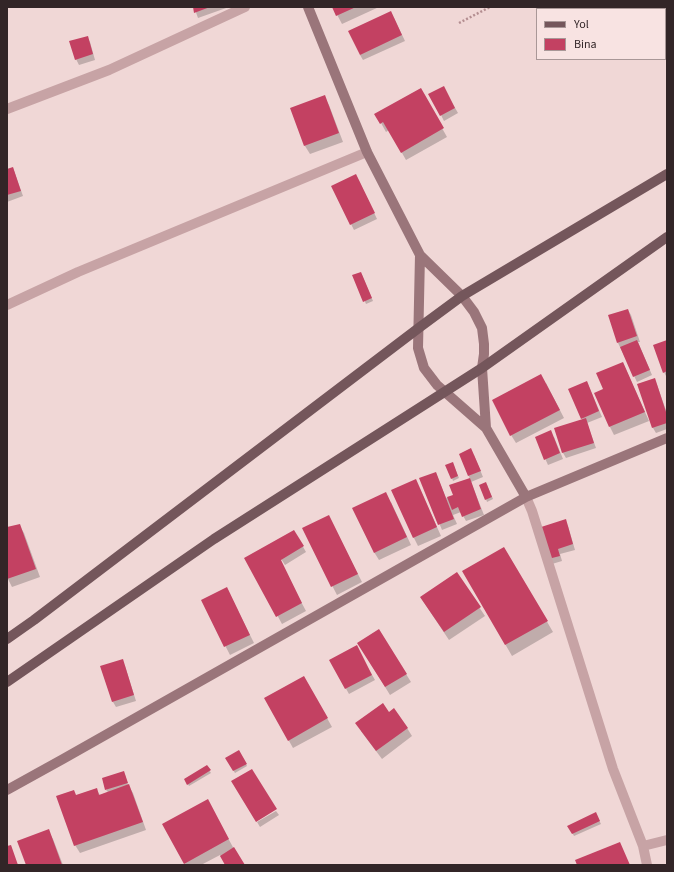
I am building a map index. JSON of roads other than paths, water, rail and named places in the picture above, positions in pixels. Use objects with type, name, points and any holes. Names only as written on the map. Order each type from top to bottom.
[{"type":"main road","points":[[308,7],[367,152],[420,255],[462,296],[474,312],[482,328],[484,344],[482,368],[486,428]]},
{"type":"main road","points":[[7,639],[462,296],[667,174]]},
{"type":"main road","points":[[7,682],[214,539],[482,368],[667,237]]},
{"type":"main road","points":[[420,255],[420,327],[418,348],[420,358],[430,377],[486,428],[526,497]]},
{"type":"main road","points":[[7,790],[526,497],[667,438]]},
{"type":"street","points":[[7,109],[110,70],[245,7]]},
{"type":"street","points":[[7,305],[78,272],[367,152]]},
{"type":"street","points":[[526,497],[613,769],[643,846],[647,865]]},
{"type":"street","points":[[643,846],[667,840]]}]
